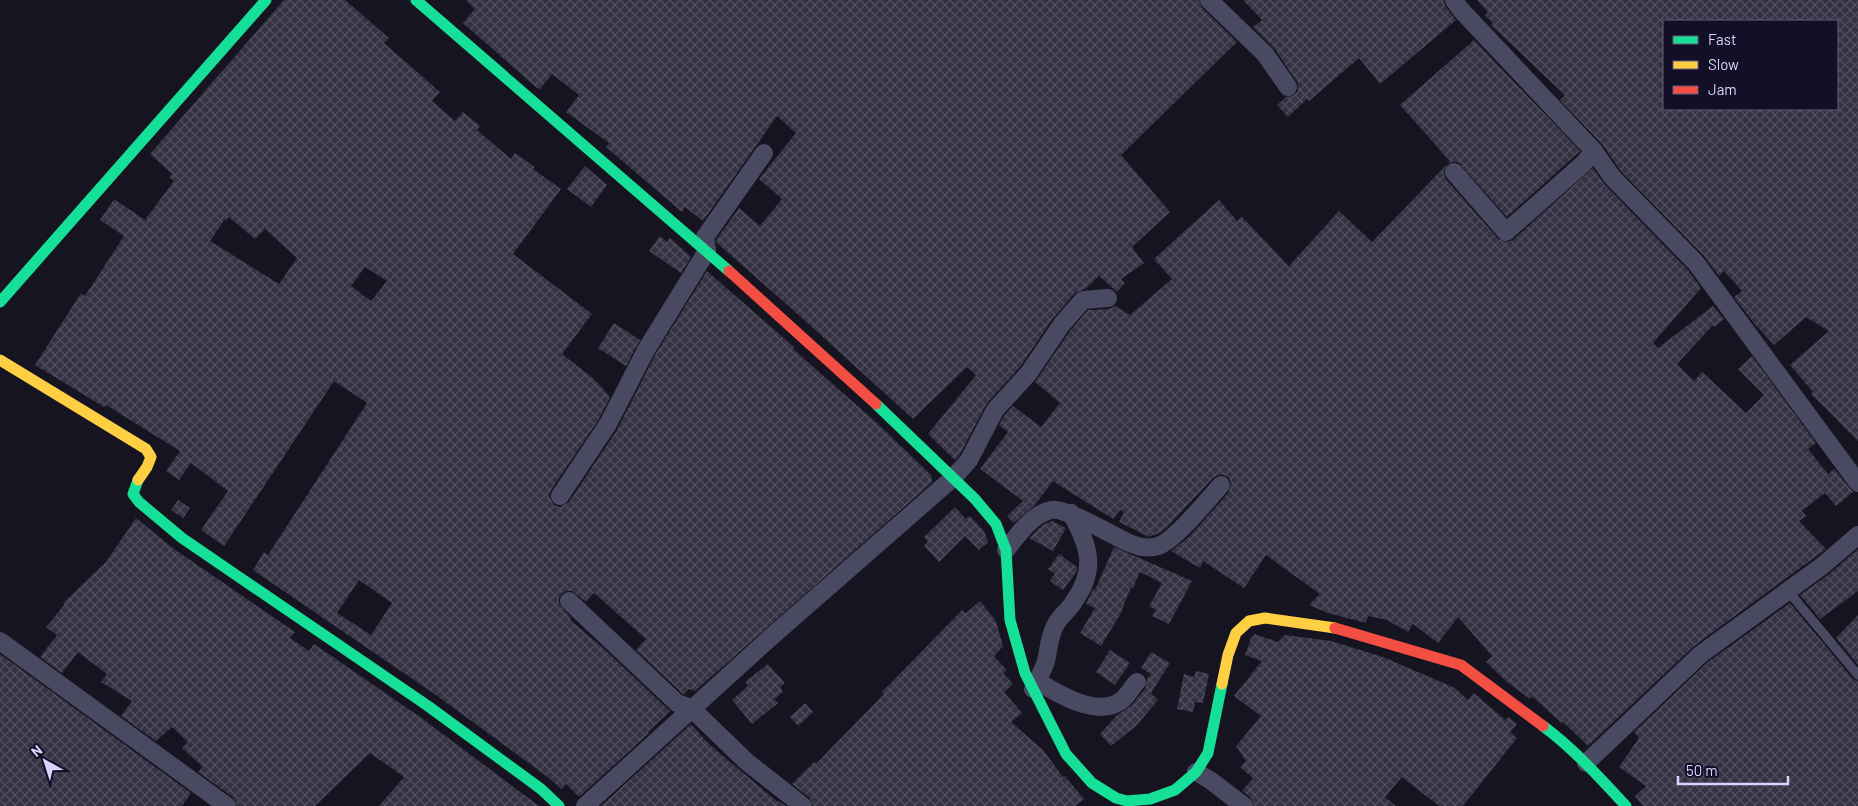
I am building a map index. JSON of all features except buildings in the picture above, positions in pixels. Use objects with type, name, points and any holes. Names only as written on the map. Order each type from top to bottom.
[{"type":"street","points":[[0,302],[266,0]]},
{"type":"street","points":[[416,0],[603,163],[707,250],[830,361],[975,499],[996,524],[1006,550],[1010,620],[1025,673],[1035,685],[1066,754],[1092,783],[1125,804],[1150,799],[1175,790],[1196,772],[1208,753],[1228,655],[1236,634],[1249,620],[1265,618],[1334,628],[1461,665],[1558,737],[1586,763],[1626,806]]},
{"type":"street","points":[[1209,0],[1265,54],[1288,87]]},
{"type":"street","points":[[1454,0],[1461,10],[1594,151],[1612,176],[1696,263],[1858,483]]},
{"type":"street","points":[[1454,172],[1506,232],[1583,164],[1594,151]]},
{"type":"street","points":[[560,496],[608,424],[646,350],[707,250],[705,236],[764,153]]},
{"type":"street","points":[[585,806],[691,708],[954,477],[969,460],[995,410],[1028,374],[1062,324],[1083,300],[1108,298]]},
{"type":"street","points":[[0,360],[146,449],[152,457],[150,464],[135,483],[133,494],[139,502],[182,538],[428,706],[541,789],[559,806]]},
{"type":"street","points":[[1006,550],[1036,517],[1052,509],[1071,513],[1133,545],[1148,548],[1160,546],[1178,531],[1221,485]]},
{"type":"street","points":[[1035,685],[1046,663],[1051,633],[1057,621],[1072,605],[1084,585],[1089,570],[1087,550],[1081,531],[1071,513]]},
{"type":"street","points":[[1586,763],[1701,654],[1822,566],[1858,535]]},
{"type":"street","points":[[569,601],[677,704],[691,708],[747,762],[803,806]]},
{"type":"street","points":[[0,641],[226,806]]},
{"type":"street","points":[[1035,685],[1085,705],[1104,706],[1121,701],[1137,682]]},
{"type":"street","points":[[1196,772],[1210,780],[1244,806]]},
{"type":"lane","points":[[1788,591],[1858,675]]},
{"type":"traffic: fast","points":[[0,302],[266,0]]},
{"type":"traffic: fast","points":[[416,0],[729,271]]},
{"type":"traffic: fast","points":[[876,404],[975,499],[996,524],[1006,550],[1010,620],[1025,673],[1066,754],[1092,783],[1116,798],[1127,801],[1150,799],[1175,790],[1196,772],[1208,753],[1222,684]]},
{"type":"traffic: fast","points":[[138,480],[133,494],[139,502],[182,538],[428,706],[541,789],[559,806]]},
{"type":"traffic: fast","points":[[1543,726],[1576,754],[1626,806]]},
{"type":"traffic: slow","points":[[0,360],[146,449],[151,457],[138,480]]},
{"type":"traffic: slow","points":[[1222,684],[1228,655],[1236,633],[1249,621],[1265,618],[1335,628]]},
{"type":"traffic: jam","points":[[729,271],[876,404]]},
{"type":"traffic: jam","points":[[1335,628],[1461,665],[1543,726]]}]
